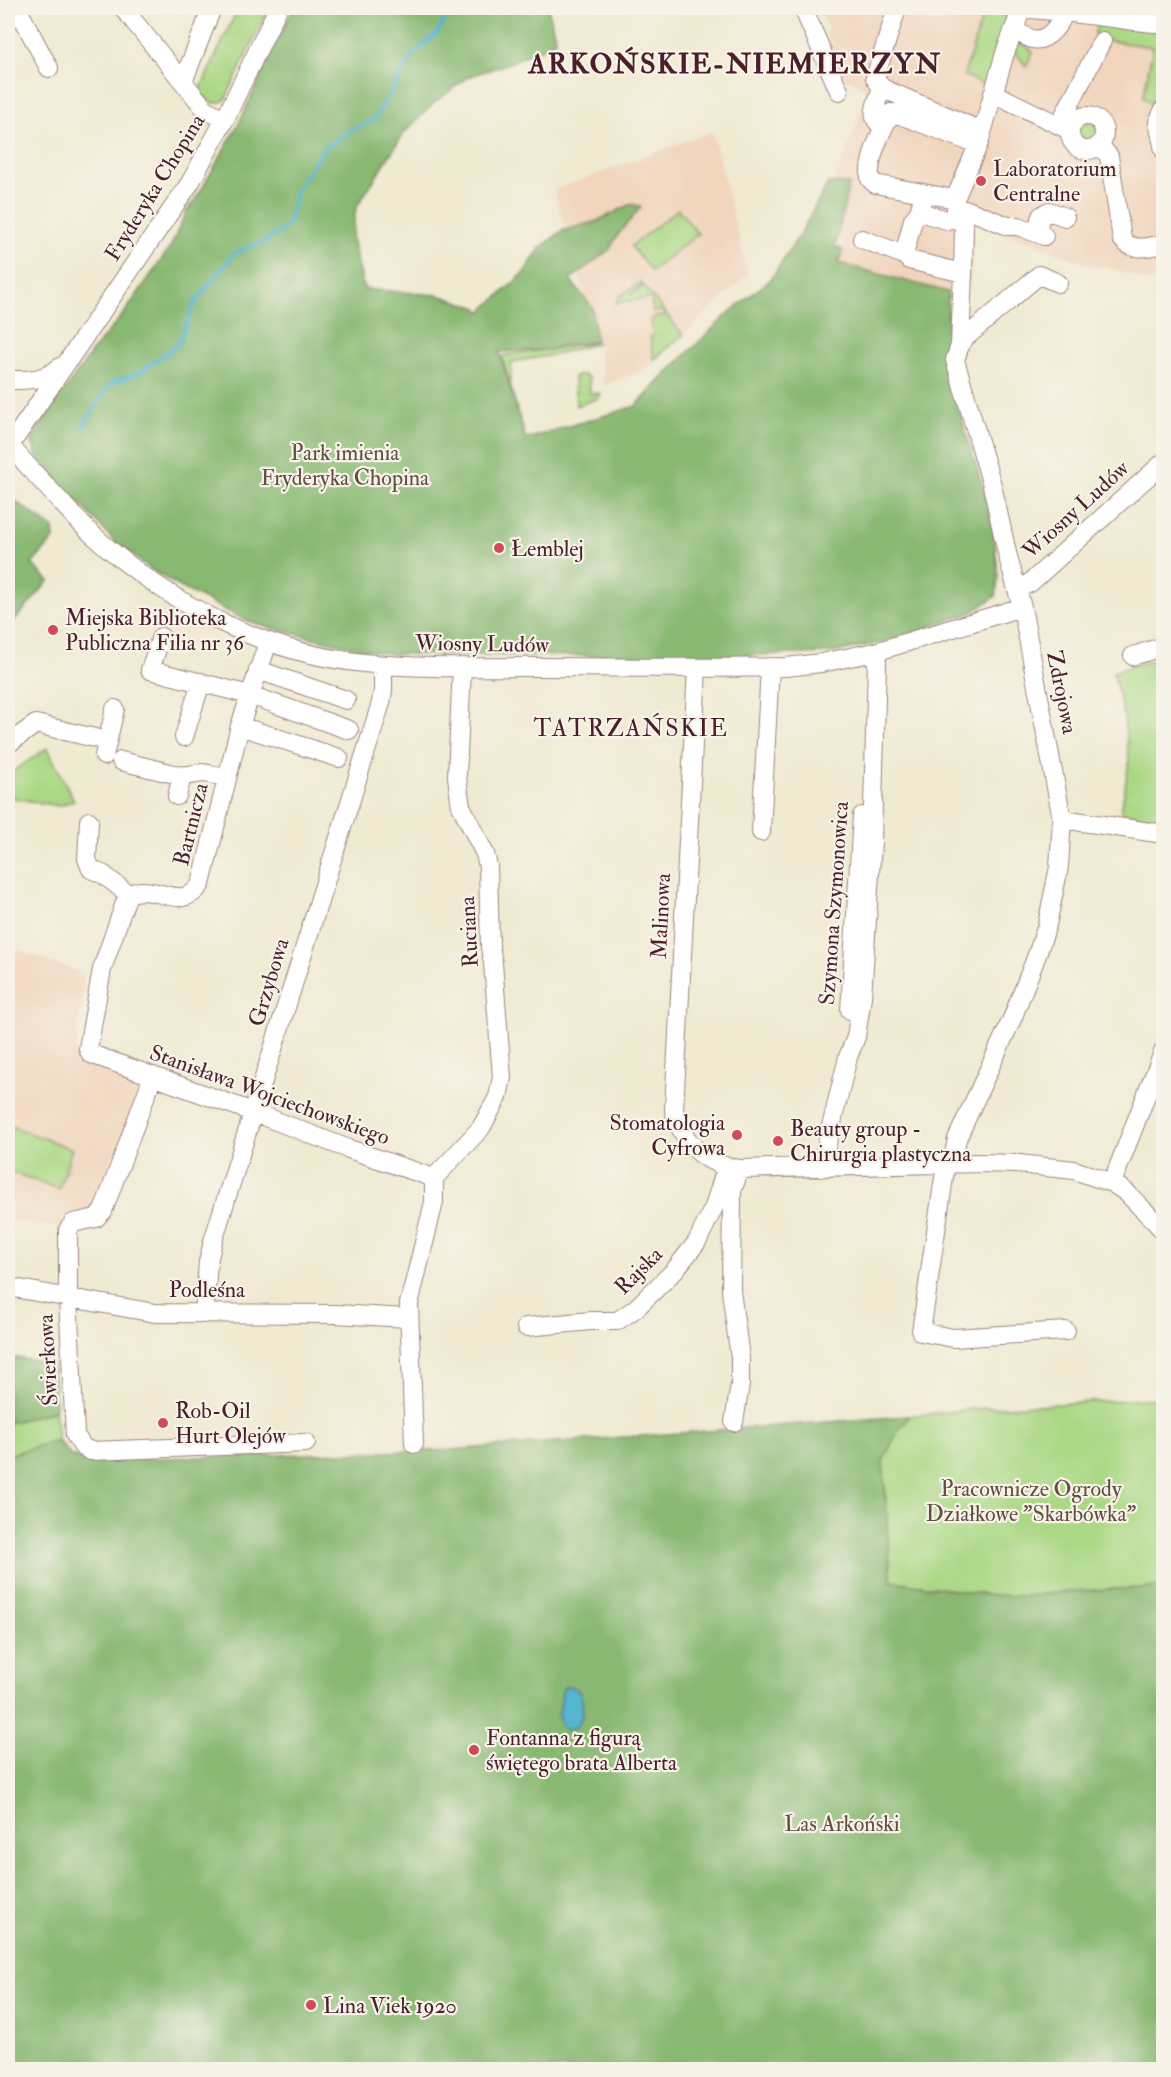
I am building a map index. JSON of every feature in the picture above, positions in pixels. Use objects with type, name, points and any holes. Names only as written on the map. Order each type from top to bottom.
[{"type":"street","points":[[17,8],[49,68]]},
{"type":"street","points":[[123,8],[206,110],[225,119]]},
{"type":"street","points":[[183,82],[212,8]]},
{"type":"street","name":"Fryderyka Chopina","points":[[8,446],[190,183],[225,119],[278,8]]},
{"type":"street","points":[[803,8],[839,91]]},
{"type":"street","points":[[897,8],[876,78],[882,88],[980,137]]},
{"type":"street","points":[[1011,8],[1159,18]]},
{"type":"street","points":[[919,212],[947,220],[956,209],[1022,8]]},
{"type":"street","points":[[1013,30],[1034,39],[1044,38],[1054,30],[1065,10]]},
{"type":"street","points":[[1065,128],[1102,41]]},
{"type":"street","points":[[882,88],[873,111],[877,123],[884,127]]},
{"type":"street","points":[[993,93],[1065,128],[1079,148],[1090,150],[1099,145],[1104,135],[1098,120],[1088,116],[1078,119],[1065,128]]},
{"type":"street","points":[[1164,109],[1158,122],[1164,150]]},
{"type":"street","points":[[980,137],[966,140],[891,113],[871,162],[870,179],[875,184],[924,194],[956,209],[968,210],[1008,226],[1018,226],[1040,234],[1041,216],[1056,208]]},
{"type":"street","points":[[1099,145],[1109,156],[1122,239],[1125,244],[1133,248],[1164,244]]},
{"type":"street","points":[[904,255],[913,220],[919,212],[924,194]]},
{"type":"street","name":"Zdrojowa","points":[[956,209],[964,226],[960,345],[956,353],[956,367],[968,398],[984,456],[1022,607],[1062,819],[1059,867],[1047,925],[1012,1019],[957,1139],[949,1164],[921,1332],[938,1337],[954,1338],[1066,1331]]},
{"type":"street","points":[[862,238],[904,255],[909,260],[963,273]]},
{"type":"street","points":[[960,345],[965,338],[1039,275],[1058,283]]},
{"type":"street","name":"Fryderyka Chopina","points":[[8,380],[33,380],[46,376],[57,370],[74,352]]},
{"type":"street","name":"Wiosny Ludów","points":[[8,446],[79,522],[130,566],[180,600],[212,619],[267,642],[326,657],[383,665],[462,667],[770,667],[821,663],[875,652],[1022,607]]},
{"type":"street","name":"Wiosny Ludów","points":[[1017,588],[1030,583],[1164,462]]},
{"type":"street","points":[[161,637],[150,670],[250,695],[349,730]]},
{"type":"street","name":"Bartnicza","points":[[128,894],[141,891],[186,897],[201,884],[226,777],[267,642]]},
{"type":"street","points":[[1133,656],[1164,646]]},
{"type":"street","name":"Szymona Szymonowica","points":[[821,1168],[848,1057],[859,840],[866,780],[874,755],[877,661],[875,652]]},
{"type":"street","name":"Grzybowa","points":[[204,1314],[208,1262],[213,1242],[381,703],[383,665]]},
{"type":"street","name":"Ruciana","points":[[434,1178],[481,1128],[498,1097],[502,1077],[490,947],[488,866],[485,854],[461,806],[457,776],[462,667]]},
{"type":"street","points":[[761,832],[770,667]]},
{"type":"street","name":"Malinowa","points":[[698,668],[674,1110],[685,1139],[704,1157],[733,1168]]},
{"type":"street","points":[[258,670],[346,700]]},
{"type":"street","points":[[184,737],[201,682]]},
{"type":"street","points":[[110,752],[115,709]]},
{"type":"street","points":[[8,744],[36,724],[182,776],[203,773],[226,777]]},
{"type":"street","points":[[240,726],[339,758]]},
{"type":"street","points":[[177,796],[182,776]]},
{"type":"street","points":[[1062,819],[1164,834]]},
{"type":"street","points":[[89,821],[87,859],[91,869],[104,875],[128,894]]},
{"type":"street","name":"Stanisława Wojciechowskiego","points":[[128,894],[102,969],[87,1043],[91,1054],[434,1178]]},
{"type":"street","points":[[1112,1183],[1164,1050]]},
{"type":"street","name":"Świerkowa","points":[[153,1076],[103,1211],[96,1218],[73,1223],[68,1230],[68,1298],[75,1435],[83,1447],[90,1451],[306,1443]]},
{"type":"street","points":[[734,1422],[740,1384],[740,1358],[731,1291],[733,1168],[1010,1164],[1058,1168],[1087,1173],[1112,1183],[1135,1200],[1164,1231]]},
{"type":"street","name":"Rajska","points":[[526,1327],[617,1321],[635,1309],[674,1271],[697,1242],[733,1168]]},
{"type":"street","points":[[414,1444],[408,1318],[411,1293],[434,1202],[434,1178]]},
{"type":"street","name":"Podleśna","points":[[8,1287],[155,1313],[335,1314],[408,1318]]},
{"type":"shaded area","points":[[819,8],[1163,8],[1163,285],[1104,267],[1092,266],[974,221],[971,281],[963,287],[950,286],[948,292],[838,263],[835,247],[849,184],[834,181],[869,93],[858,83],[843,79],[825,34],[828,29]]},
{"type":"shaded area","points":[[712,131],[748,274],[647,369],[604,386],[593,313],[590,312],[554,190]]},
{"type":"shaded area","points":[[8,946],[85,974],[76,1051],[88,1060],[144,1081],[89,1215],[77,1210],[74,1218],[64,1218],[65,1229],[8,1219]]},
{"type":"green space","points":[[238,8],[269,8],[225,100],[214,103],[199,92]]},
{"type":"green space","name":"Park imienia Fryderyka Chopina","points":[[293,8],[548,8],[556,42],[509,63],[468,77],[434,103],[404,133],[356,208],[352,238],[364,289],[438,295],[478,308],[481,312],[523,274],[541,247],[562,231],[597,221],[631,204],[641,207],[617,236],[610,249],[570,280],[592,307],[596,341],[560,346],[551,350],[499,352],[526,439],[636,406],[730,312],[771,279],[799,236],[828,183],[849,184],[835,247],[843,250],[838,263],[948,292],[948,375],[988,504],[998,576],[996,596],[971,613],[888,641],[832,653],[697,657],[390,654],[355,648],[245,620],[156,573],[116,543],[37,457],[32,441],[36,431],[94,349],[125,312],[171,246],[186,212],[238,125]]},
{"type":"green space","points":[[985,8],[1003,11],[1008,19],[986,86],[964,75]]},
{"type":"green space","points":[[1099,23],[1164,28],[1163,101],[1152,104],[1143,98],[1153,47],[1097,39],[1094,33]]},
{"type":"green space","points":[[1017,42],[1033,52],[1026,66],[1013,50]]},
{"type":"green space","points":[[1087,121],[1096,124],[1099,133],[1096,142],[1087,145],[1078,142],[1075,133],[1078,124]]},
{"type":"green space","points":[[678,209],[698,234],[651,271],[631,246]]},
{"type":"green space","points":[[641,282],[643,284],[631,295],[644,286],[683,335],[654,359],[650,337],[653,336],[651,318],[664,316],[663,311],[653,312],[651,298],[616,303],[619,297]]},
{"type":"green space","points":[[598,343],[553,355],[512,362],[510,383],[520,423],[502,356]]},
{"type":"green space","points":[[584,375],[589,378],[590,393],[601,394],[599,398],[576,406],[574,376]]},
{"type":"green space","points":[[8,496],[53,528],[54,539],[32,564],[49,581],[8,628]]},
{"type":"green space","points":[[1164,657],[1163,820],[1121,813],[1129,761],[1124,717],[1113,672]]},
{"type":"green space","points":[[47,748],[74,800],[59,806],[8,797],[8,775]]},
{"type":"green space","points":[[8,1125],[72,1149],[59,1189],[8,1171]]},
{"type":"green space","points":[[8,1357],[54,1363],[55,1411],[8,1423]]},
{"type":"green space","name":"Pracownicze Ogrody Działkowe \"Skarbówka\"","points":[[1163,1398],[1163,1587],[1073,1591],[1026,1596],[988,1595],[891,1581],[883,1461],[899,1429],[910,1416],[984,1408]]},
{"type":"green space","points":[[55,1411],[58,1440],[8,1455],[8,1423]]},
{"type":"green space","name":"Las Arkoński","points":[[910,1416],[899,1429],[883,1461],[891,1581],[988,1595],[1026,1596],[1073,1591],[1163,1587],[1163,2069],[8,2069],[8,1455],[58,1440],[71,1456],[96,1460],[451,1450]]},
{"type":"water","points":[[567,1686],[579,1691],[583,1711],[575,1727],[564,1729],[559,1720],[559,1713],[563,1689]]},
{"type":"waterway","points":[[82,428],[110,384],[140,372],[178,345],[195,302],[235,253],[264,242],[285,228],[290,220],[296,190],[323,149],[351,130],[374,120],[412,56],[438,32],[451,8]]},
{"type":"waterway","points":[[8,557],[17,549]]},
{"type":"place","name":"Laboratorium Centralne","points":[[981,181]]},
{"type":"place","name":"Łemblej","points":[[499,548]]},
{"type":"place","name":"Miejska Biblioteka Publiczna Filia nr 36","points":[[53,630]]},
{"type":"place","name":"Stomatologia Cyfrowa","points":[[737,1135]]},
{"type":"place","name":"Beauty group - Chirurgia plastyczna","points":[[778,1141]]},
{"type":"place","name":"Rob-Oil Hurt Olejów","points":[[163,1423]]},
{"type":"place","name":"Fontanna z figurą świętego brata Alberta","points":[[474,1750]]},
{"type":"place","name":"Lina Viek 1920","points":[[311,2005]]},
{"type":"district","name":"ARKOŃSKIE-NIEMIERZYN","points":[[735,63]]},
{"type":"district","name":"TATRZAŃSKIE","points":[[631,728]]}]
